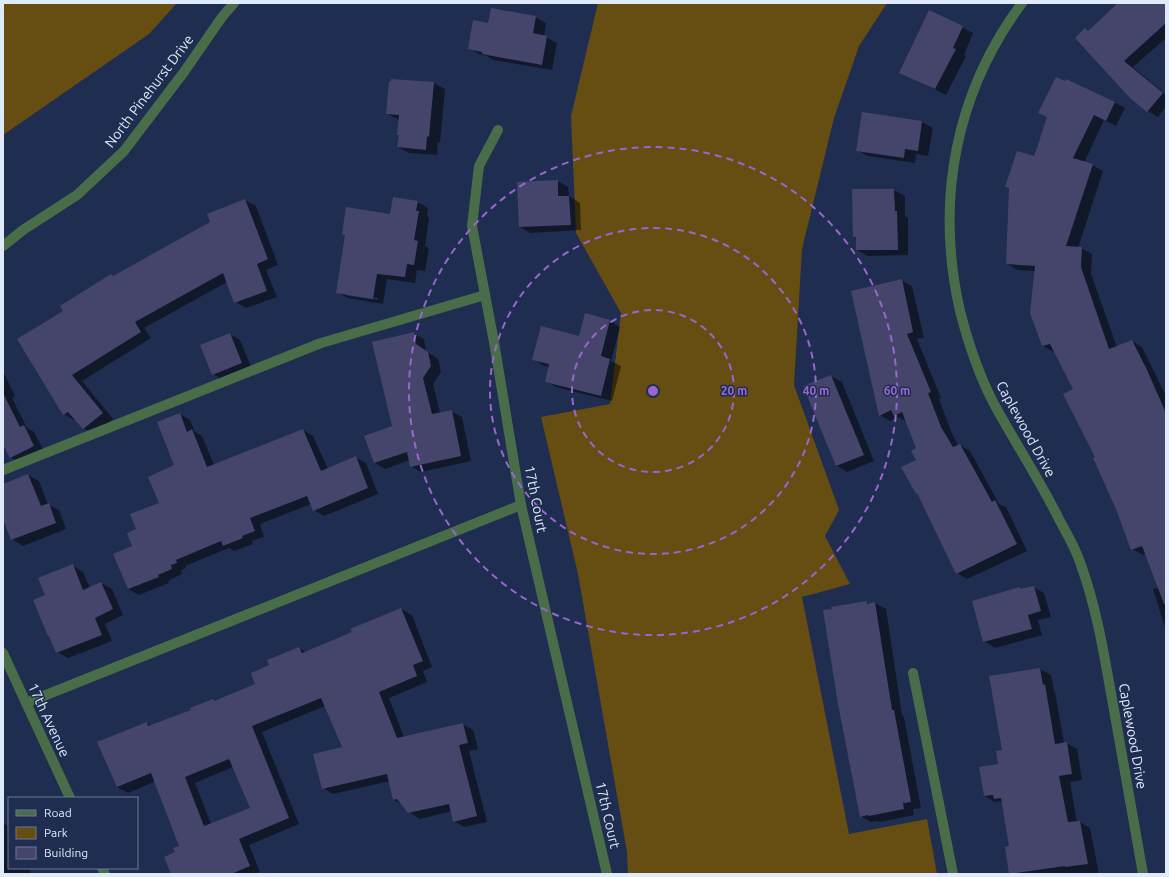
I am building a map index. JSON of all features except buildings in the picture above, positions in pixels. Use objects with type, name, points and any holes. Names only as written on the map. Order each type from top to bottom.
[{"type":"street","name":"North Pinehurst Drive","points":[[3,246],[23,230],[77,195],[124,151],[184,72],[222,17],[234,3]]},
{"type":"street","name":"Caplewood Drive","points":[[1022,3],[992,49],[980,75],[962,125],[952,173],[949,222],[950,256],[962,320],[976,366],[993,401],[1072,542],[1090,589],[1101,634],[1143,874]]},
{"type":"street","name":"17th Court","points":[[498,130],[479,166],[472,226],[494,342],[521,505],[607,874]]},
{"type":"street","points":[[3,470],[320,343],[485,295]]},
{"type":"street","points":[[26,703],[521,505]]},
{"type":"street","name":"17th Avenue","points":[[3,653],[70,797]]},
{"type":"street","points":[[913,673],[953,874]]},
{"type":"green space","points":[[3,3],[177,3],[149,34],[3,135]]},
{"type":"green space","points":[[598,3],[887,3],[859,46],[834,118],[802,249],[794,385],[839,510],[825,536],[850,584],[802,597],[849,834],[927,819],[937,874],[628,874],[627,852],[578,574],[541,417],[610,404],[621,313],[576,233],[571,116]]}]
